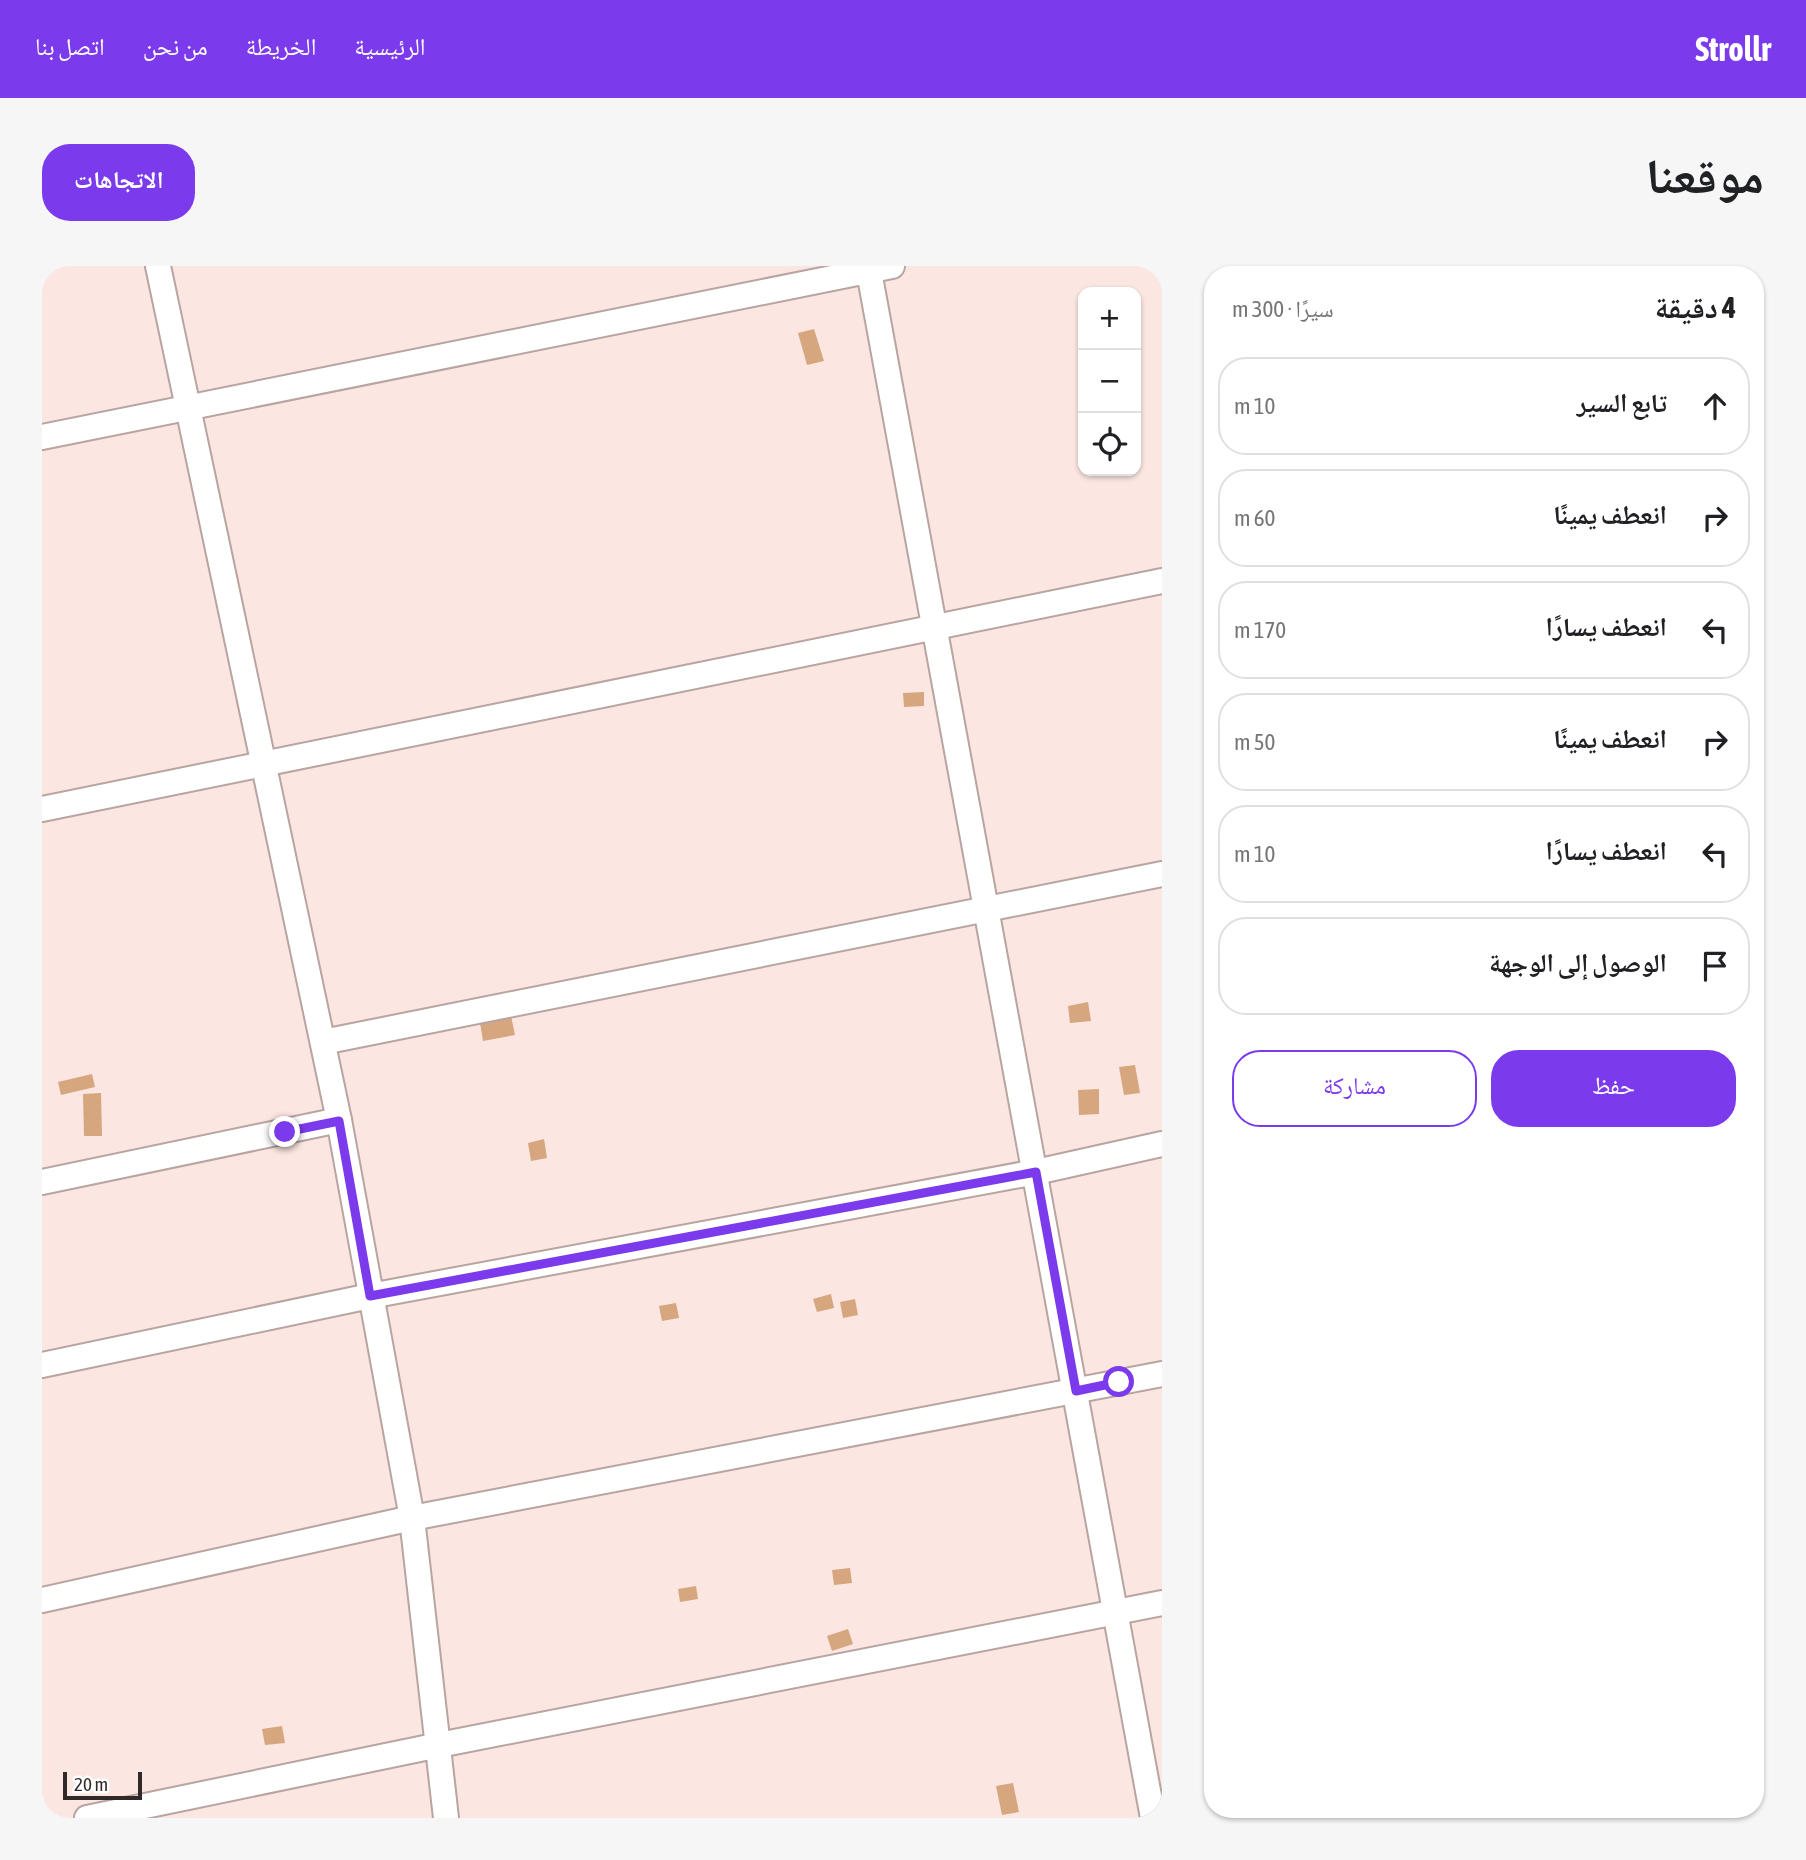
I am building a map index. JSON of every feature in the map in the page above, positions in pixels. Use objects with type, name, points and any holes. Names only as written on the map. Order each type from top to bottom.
[{"type":"street","points":[[158,266],[339,1121],[412,1518],[446,1818]]},
{"type":"street","points":[[42,437],[876,268],[986,910],[1153,1818]]},
{"type":"street","points":[[42,809],[1162,581]]},
{"type":"street","points":[[323,1042],[1162,874]]},
{"type":"street","points":[[42,1182],[339,1121]]},
{"type":"street","points":[[42,1365],[370,1296],[1036,1172],[1162,1144]]},
{"type":"street","points":[[42,1600],[412,1518],[1162,1374]]},
{"type":"street","points":[[87,1818],[439,1745],[1162,1603]]},
{"type":"building","points":[[814,329],[824,361],[807,365],[798,333]]},
{"type":"building","points":[[924,692],[924,706],[904,707],[903,693]]},
{"type":"building","points":[[1088,1002],[1091,1021],[1070,1023],[1068,1006]]},
{"type":"building","points":[[510,1011],[515,1035],[483,1041],[479,1017]]},
{"type":"building","points":[[1135,1065],[1140,1093],[1124,1095],[1119,1067]]},
{"type":"building","points":[[92,1074],[95,1087],[61,1095],[58,1082]]},
{"type":"building","points":[[1099,1089],[1099,1114],[1079,1115],[1078,1090]]},
{"type":"building","points":[[101,1093],[102,1136],[84,1136],[83,1094]]},
{"type":"building","points":[[544,1139],[547,1158],[531,1161],[528,1143]]},
{"type":"building","points":[[831,1294],[834,1308],[817,1312],[813,1299]]},
{"type":"building","points":[[855,1299],[858,1315],[843,1318],[840,1302]]},
{"type":"building","points":[[676,1303],[679,1318],[662,1321],[659,1306]]},
{"type":"building","points":[[850,1568],[852,1583],[834,1585],[832,1570]]},
{"type":"building","points":[[696,1586],[698,1599],[680,1602],[678,1589]]},
{"type":"building","points":[[848,1629],[853,1644],[832,1651],[827,1636]]},
{"type":"building","points":[[282,1726],[285,1743],[265,1745],[262,1729]]},
{"type":"building","points":[[1013,1783],[1019,1812],[1002,1815],[996,1786]]},
{"type":"route","points":[[285,1132],[339,1121],[370,1296],[1036,1172],[1076,1391],[1119,1382]]}]
